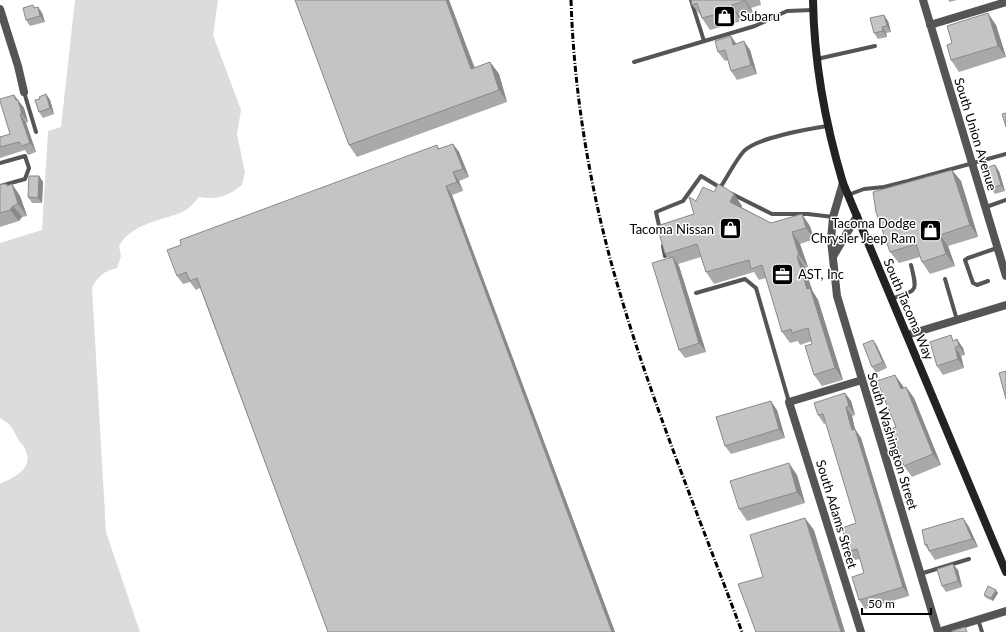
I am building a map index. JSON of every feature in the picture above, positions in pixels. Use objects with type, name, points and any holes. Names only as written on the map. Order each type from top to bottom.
[{"type":"main road","name":"South Tacoma Way","points":[[813,0],[821,95],[827,126],[843,184],[1006,572]]},
{"type":"street","name":"South Union Avenue","points":[[923,0],[1006,276]]},
{"type":"street","points":[[930,24],[1006,2]]},
{"type":"street","points":[[0,9],[18,66],[24,92]]},
{"type":"street","name":"South Washington Street","points":[[843,184],[833,217],[831,240],[834,256],[834,275],[837,296],[938,632]]},
{"type":"street","points":[[834,256],[857,216]]},
{"type":"street","points":[[907,335],[1006,305]]},
{"type":"street","points":[[789,402],[862,380]]},
{"type":"street","name":"South Adams Street","points":[[789,402],[861,632]]},
{"type":"street","points":[[938,632],[1006,611]]},
{"type":"lane","points":[[691,0],[704,41]]},
{"type":"lane","points":[[634,62],[755,26],[787,11],[813,10]]},
{"type":"lane","points":[[817,59],[875,46]]},
{"type":"lane","points":[[24,92],[36,132]]},
{"type":"lane","points":[[720,188],[744,152],[751,145],[797,132],[827,126]]},
{"type":"lane","points":[[848,195],[864,189],[884,187],[1006,154]]},
{"type":"lane","points":[[0,163],[25,156],[29,168],[25,179],[0,186]]},
{"type":"lane","points":[[661,234],[656,212],[683,201],[701,176],[720,188],[772,214],[808,214],[833,217]]},
{"type":"lane","points":[[986,207],[1006,200]]},
{"type":"lane","points":[[662,241],[665,256]]},
{"type":"lane","points":[[988,281],[976,285],[973,283],[965,260],[998,248]]},
{"type":"lane","points":[[891,299],[912,292],[915,288],[916,284],[911,265]]},
{"type":"lane","points":[[696,293],[745,279],[756,288],[789,402]]},
{"type":"lane","points":[[945,279],[957,320]]},
{"type":"lane","points":[[920,574],[969,559]]},
{"type":"lane","points":[[978,619],[982,632]]},
{"type":"shaded area","points":[[75,0],[218,0],[213,35],[241,110],[237,134],[245,173],[242,185],[232,192],[212,198],[199,197],[183,212],[146,224],[131,233],[119,246],[121,256],[117,268],[102,275],[92,288],[106,532],[140,632],[0,632],[0,484],[22,471],[27,462],[27,456],[24,448],[11,427],[0,418],[0,243],[42,230],[48,131],[61,127]]},
{"type":"building","points":[[295,0],[446,0],[471,69],[490,62],[499,90],[349,145]]},
{"type":"building","points":[[691,0],[744,1],[732,5],[733,10],[702,18],[697,3],[692,5]]},
{"type":"building","points":[[33,5],[34,8],[38,7],[40,16],[26,20],[23,8]]},
{"type":"building","points":[[988,13],[998,46],[951,60],[947,45],[952,43],[947,26]]},
{"type":"building","points":[[884,15],[887,26],[882,27],[883,31],[874,33],[870,18]]},
{"type":"building","points":[[731,36],[733,45],[744,41],[751,65],[731,71],[725,50],[718,52],[715,41]]},
{"type":"building","points":[[46,94],[50,108],[39,112],[35,100],[40,99],[39,97]]},
{"type":"building","points":[[14,95],[16,100],[18,100],[22,114],[20,114],[30,143],[22,146],[19,142],[0,147],[0,137],[10,134],[0,99]]},
{"type":"building","points":[[1006,113],[1006,127],[1002,114]]},
{"type":"building","points":[[453,144],[463,169],[453,172],[457,182],[446,186],[612,632],[328,632],[197,278],[190,281],[186,272],[177,276],[167,250],[181,245],[180,240],[437,145],[438,149]]},
{"type":"building","points":[[995,165],[1001,185],[991,188],[985,168]]},
{"type":"building","name":"Tacoma Dodge Chrysler Jeep Ram","points":[[952,170],[970,225],[940,235],[946,254],[922,262],[916,244],[890,252],[876,212],[873,192]]},
{"type":"building","points":[[29,176],[39,176],[38,198],[28,197]]},
{"type":"building","points":[[7,184],[7,186],[12,184],[18,204],[13,206],[10,210],[0,213],[0,185]]},
{"type":"building","points":[[718,184],[734,194],[730,202],[771,223],[802,214],[806,228],[792,232],[799,255],[797,256],[807,289],[810,288],[835,368],[814,375],[805,346],[812,344],[808,328],[792,333],[791,329],[782,332],[762,265],[751,269],[749,260],[706,272],[697,244],[665,254],[657,226],[694,214],[689,197],[696,201],[703,187],[714,192]]},
{"type":"building","points":[[673,257],[699,343],[679,350],[652,263]]},
{"type":"building","points":[[951,335],[953,341],[957,339],[959,346],[955,347],[958,359],[937,366],[930,342]]},
{"type":"building","points":[[873,340],[883,362],[872,367],[863,344]]},
{"type":"building","points":[[1006,371],[1006,399],[999,373]]},
{"type":"building","points":[[895,375],[901,389],[906,387],[933,454],[904,466],[891,429],[896,427],[877,381]]},
{"type":"building","points":[[845,393],[849,406],[846,407],[852,430],[855,429],[903,587],[859,600],[852,577],[864,573],[857,549],[849,551],[842,528],[856,523],[823,414],[818,415],[814,403]]},
{"type":"building","points":[[771,401],[779,429],[725,446],[716,417]]},
{"type":"building","points":[[789,463],[797,492],[739,509],[730,481]]},
{"type":"building","points":[[805,518],[841,632],[756,632],[738,584],[763,577],[750,535]]},
{"type":"building","points":[[963,518],[972,539],[929,551],[927,544],[925,545],[922,530]]},
{"type":"building","points":[[953,564],[958,581],[942,586],[937,569]]},
{"type":"building","points":[[988,586],[996,590],[991,598],[984,595]]},
{"type":"building","points":[[965,627],[967,632],[952,632],[952,631]]},
{"type":"railway","points":[[571,0],[580,110],[592,183],[609,255],[632,333],[662,419],[742,632]]},
{"type":"place","name":"Subaru","points":[[724,16]]},
{"type":"place","name":"Tacoma Nissan","points":[[730,229]]},
{"type":"place","name":"Tacoma Dodge Chrysler Jeep Ram","points":[[931,230]]},
{"type":"place","name":"AST, Inc","points":[[782,274]]}]
